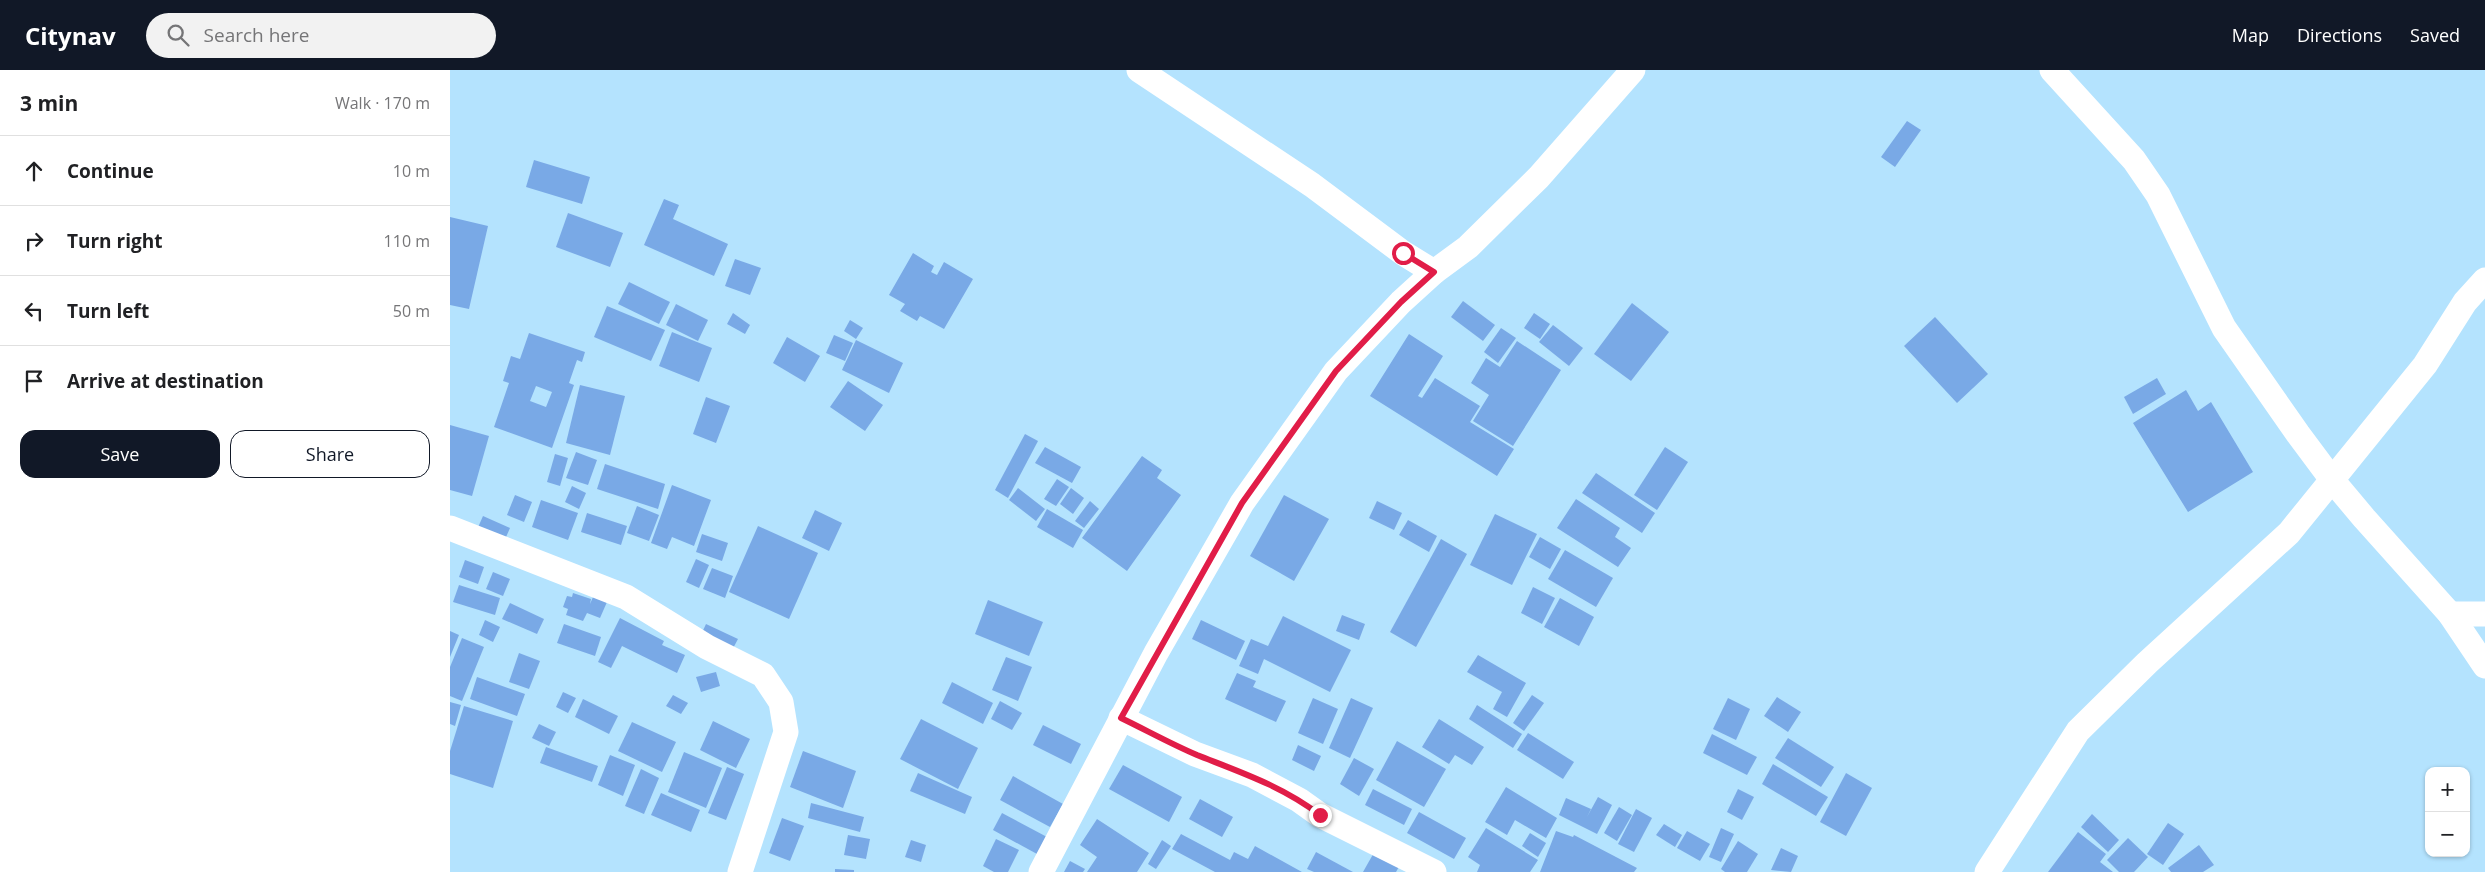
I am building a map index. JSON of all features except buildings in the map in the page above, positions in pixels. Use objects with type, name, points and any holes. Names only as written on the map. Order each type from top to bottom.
[{"type":"street","points":[[1139,70],[1312,185],[1403,253],[1434,272]]},
{"type":"street","points":[[1041,872],[1121,718],[1242,503],[1336,371],[1401,302],[1434,272],[1468,247],[1539,177],[1633,70]]},
{"type":"street","points":[[2052,70],[2134,160],[2158,195],[2224,328],[2333,481],[2450,614],[2485,666]]},
{"type":"street","points":[[1987,872],[2078,731],[2147,663],[2289,533],[2425,365],[2465,302],[2485,280]]},
{"type":"street","points":[[450,528],[626,596],[707,647],[763,675],[781,702],[786,732],[740,872]]},
{"type":"street","points":[[2450,614],[2485,614]]},
{"type":"street","points":[[1121,718],[1195,754],[1252,775],[1300,800],[1320,815],[1434,872]]},
{"type":"route","points":[[1320,815],[1300,800],[1252,775],[1195,754],[1121,718],[1242,503],[1336,371],[1401,302],[1434,272],[1403,253]]}]
